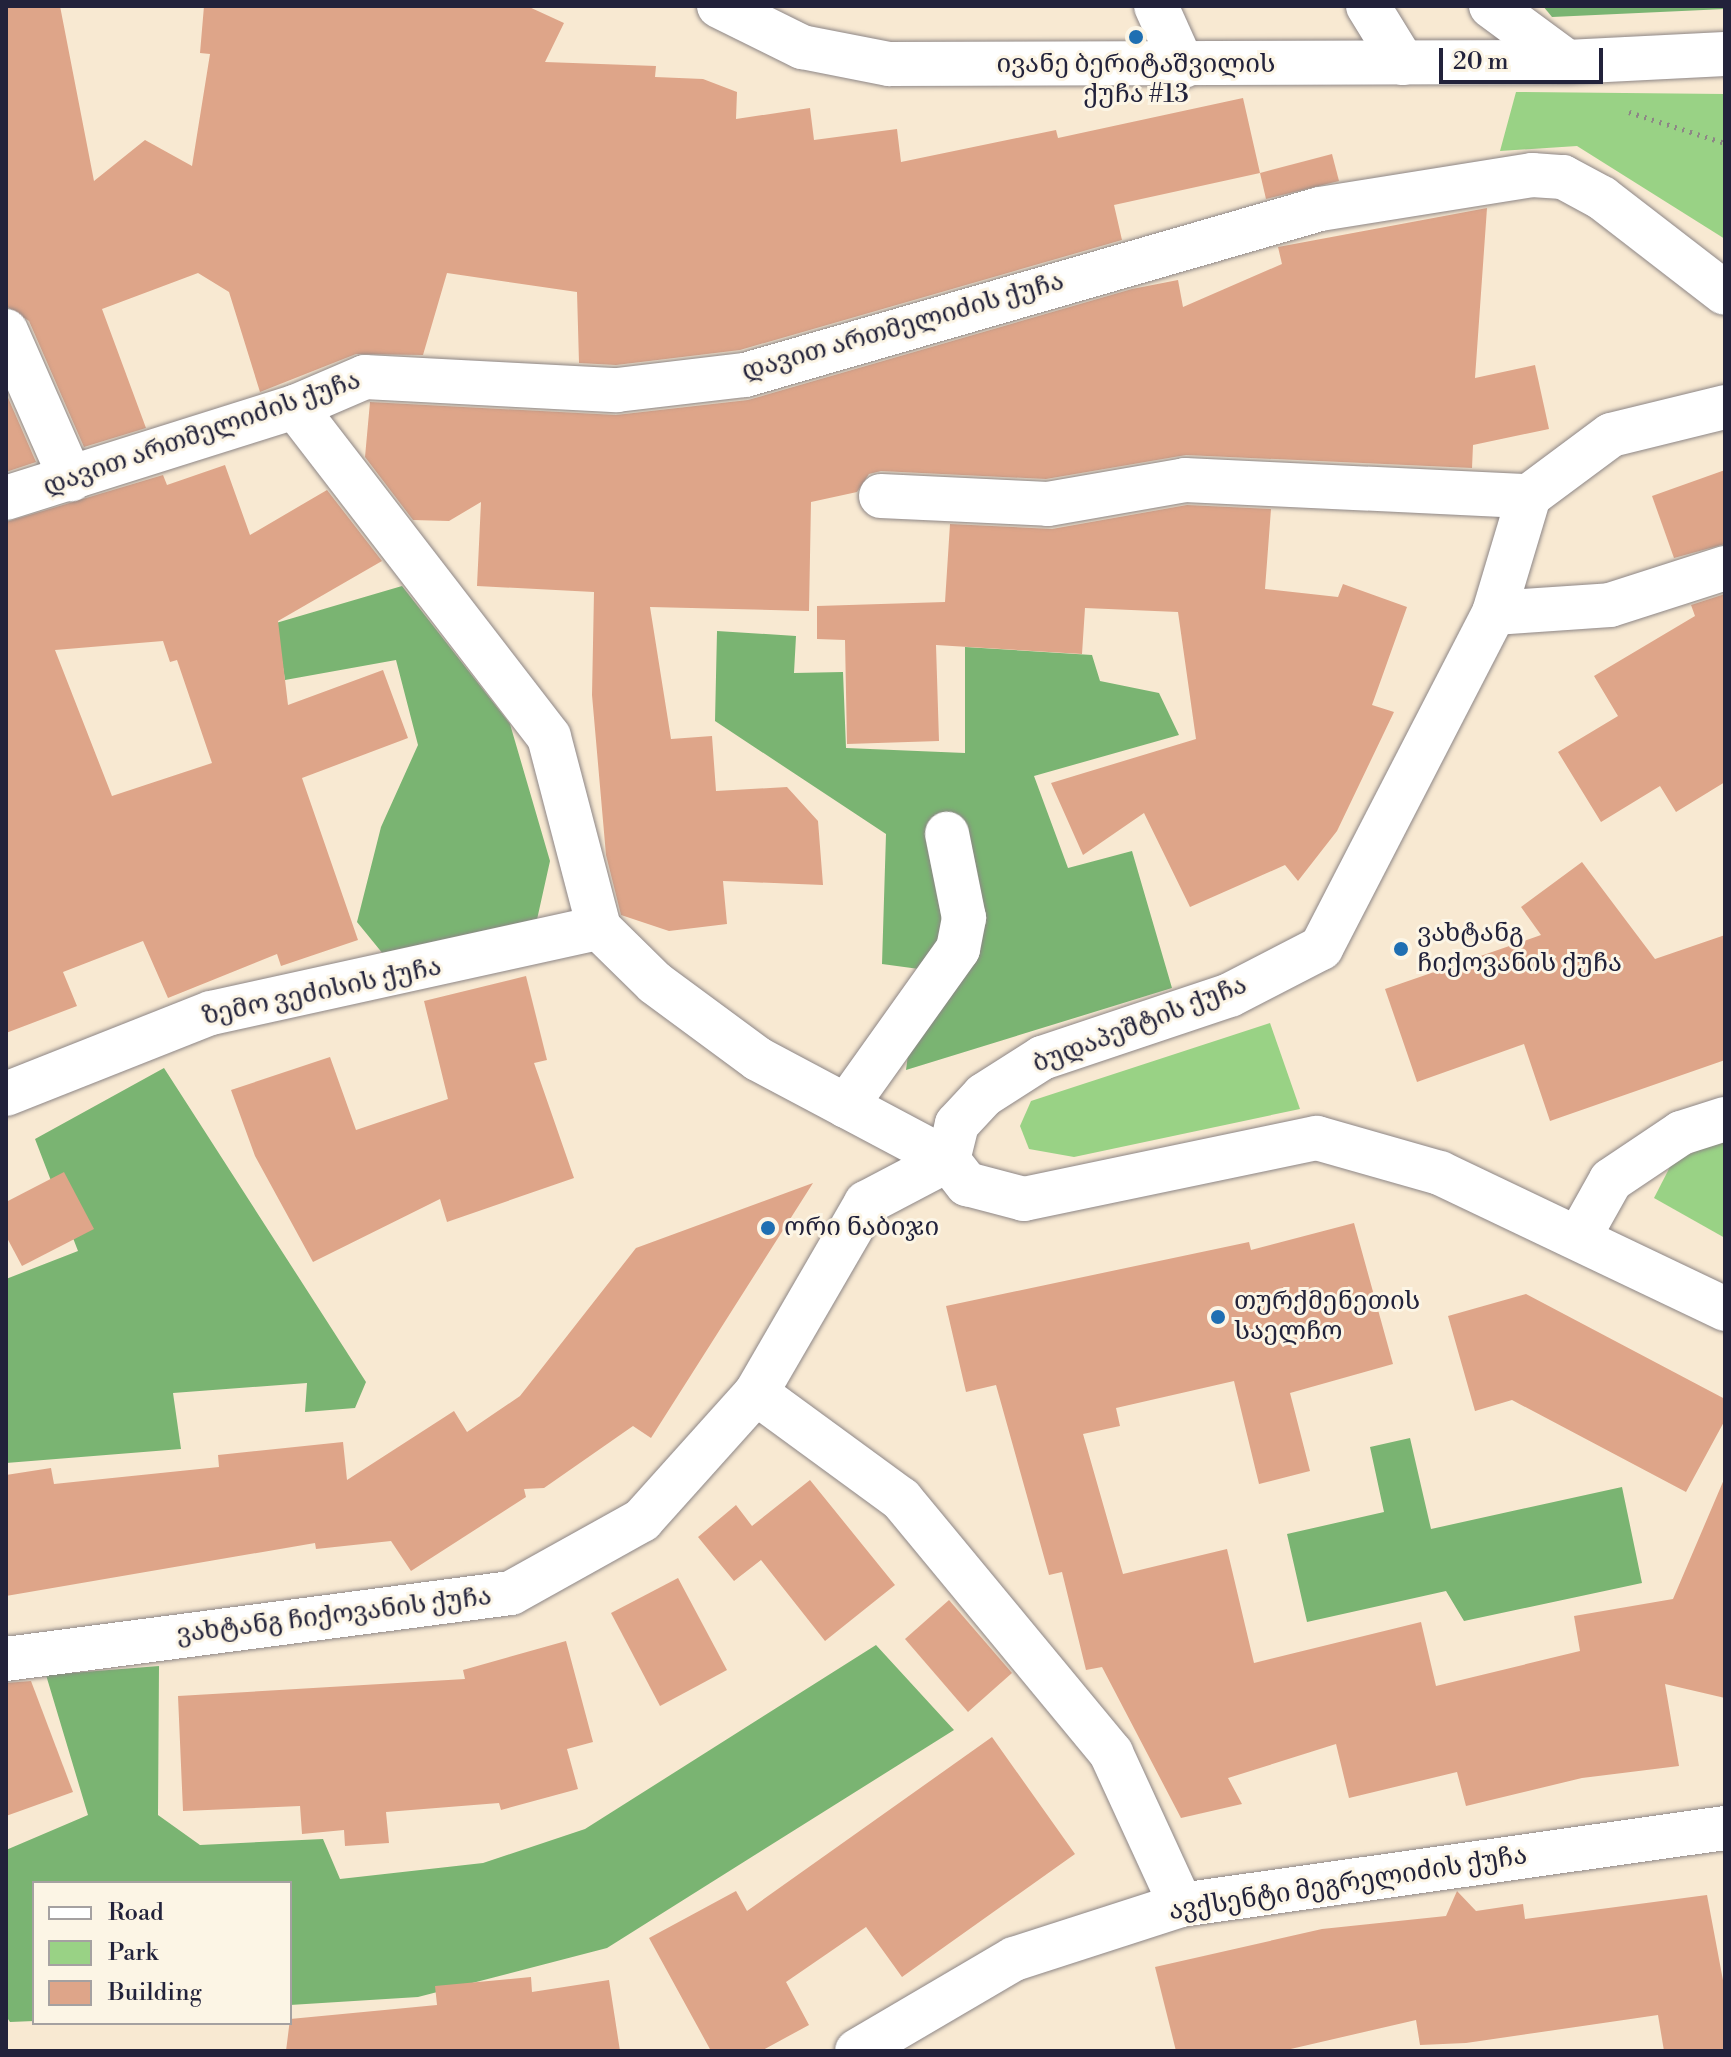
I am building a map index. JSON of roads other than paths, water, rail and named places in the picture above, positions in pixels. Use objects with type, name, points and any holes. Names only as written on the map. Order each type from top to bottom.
[{"type":"street","points":[[719,6],[802,47],[889,64],[1183,66],[1567,62],[1725,54]]},
{"type":"street","points":[[1156,6],[1183,66]]},
{"type":"street","points":[[1368,6],[1403,63]]},
{"type":"street","points":[[1491,6],[1567,62]]},
{"type":"street","name":"დავით ართმელიძის ქუჩა","points":[[6,498],[295,407],[365,377],[617,390],[745,375],[1320,209],[1532,175],[1563,177],[1602,198],[1725,293]]},
{"type":"street","points":[[6,331],[71,479]]},
{"type":"street","points":[[295,407],[549,737],[599,928],[655,983],[758,1059],[948,1160],[967,1184],[1024,1199],[1317,1138],[1440,1173],[1725,1309]]},
{"type":"street","points":[[881,496],[1048,504],[1185,480],[1529,496],[1611,435],[1725,407]]},
{"type":"street","name":"ბუდაპეშტის ქუჩა","points":[[948,1160],[957,1124],[984,1095],[1042,1058],[1230,995],[1321,948],[1494,613],[1529,496]]},
{"type":"street","points":[[1494,613],[1610,605],[1725,568]]},
{"type":"street","points":[[846,1106],[958,949],[964,918],[947,834]]},
{"type":"street","name":"ზემო ვეძისის ქუჩა","points":[[6,1094],[211,1013],[599,928]]},
{"type":"street","points":[[1579,1237],[1611,1180],[1681,1133],[1725,1119]]},
{"type":"street","name":"ვახტანგ ჩიქოვანის ქუჩა","points":[[6,1659],[511,1593],[642,1520],[756,1393],[866,1203],[948,1160]]},
{"type":"street","points":[[756,1393],[901,1499],[1111,1753],[1181,1905]]},
{"type":"street","name":"ავქსენტი მეგრელიძის ქუჩა","points":[[857,2051],[1014,1959],[1181,1905],[1725,1828]]},
{"type":"place","name":"ივანე ბერიტაშვილის ქუჩა #13","points":[[1136,37]]},
{"type":"place","name":"ვახტანგ ჩიქოვანის ქუჩა","points":[[1401,949]]},
{"type":"place","name":"ორი ნაბიჯი","points":[[768,1228]]},
{"type":"place","name":"თურქმენეთის საელჩო","points":[[1218,1317]]}]
